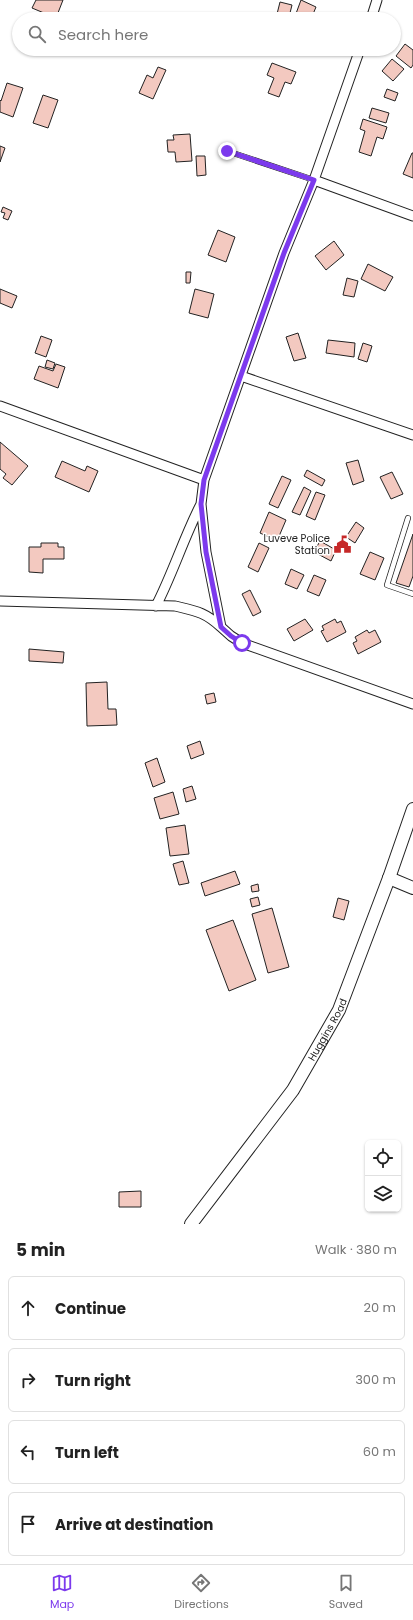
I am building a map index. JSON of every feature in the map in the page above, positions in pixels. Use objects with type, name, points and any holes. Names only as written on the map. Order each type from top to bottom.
[{"type":"street","points":[[373,12],[377,0]]},
{"type":"street","points":[[221,627],[206,552],[201,504],[204,480],[284,253],[314,180],[358,56]]},
{"type":"street","points":[[314,180],[413,216]]},
{"type":"street","points":[[241,376],[413,435]]},
{"type":"street","points":[[0,406],[204,480]]},
{"type":"street","points":[[156,606],[201,504]]},
{"type":"street","points":[[0,601],[175,606],[201,612],[211,618],[231,636],[242,643],[413,704]]},
{"type":"street","name":"Huggins Road","points":[[191,1224],[293,1090],[339,1010],[390,878],[413,809]]},
{"type":"street","points":[[390,878],[413,888]]},
{"type":"lane","points":[[227,151],[314,180]]},
{"type":"lane","points":[[408,518],[387,585],[413,594]]},
{"type":"building","points":[[36,0],[63,0],[58,12],[42,12],[32,8]]},
{"type":"building","points":[[301,0],[316,7],[314,12],[297,12]]},
{"type":"building","points":[[280,2],[292,5],[290,12],[278,12]]},
{"type":"building","points":[[405,44],[413,50],[413,65],[411,68],[396,56],[401,56],[401,49]]},
{"type":"building","points":[[392,59],[404,69],[393,81],[382,71]]},
{"type":"building","points":[[272,63],[296,72],[291,84],[285,82],[279,97],[268,93],[274,78],[267,75]]},
{"type":"building","points":[[158,67],[166,70],[153,99],[139,93],[147,75],[153,78]]},
{"type":"building","points":[[7,83],[23,88],[13,117],[0,112],[0,100],[1,101]]},
{"type":"building","points":[[387,89],[398,93],[395,101],[384,97]]},
{"type":"building","points":[[43,95],[58,100],[48,128],[33,123]]},
{"type":"building","points":[[372,108],[389,113],[386,123],[369,118]]},
{"type":"building","points":[[363,119],[387,127],[383,139],[377,137],[371,156],[359,152],[365,131],[360,129]]},
{"type":"building","points":[[190,134],[192,161],[176,162],[175,152],[168,152],[167,140],[174,140],[173,135]]},
{"type":"building","points":[[0,146],[5,148],[0,162]]},
{"type":"building","points":[[413,153],[413,178],[403,174]]},
{"type":"building","points":[[196,156],[205,156],[206,175],[197,176]]},
{"type":"building","points":[[3,207],[12,211],[8,220],[3,218],[5,213],[1,212]]},
{"type":"building","points":[[218,230],[235,237],[226,262],[208,255]]},
{"type":"building","points":[[334,241],[344,255],[326,270],[315,256]]},
{"type":"building","points":[[368,264],[393,277],[385,291],[361,279]]},
{"type":"building","points":[[186,272],[191,272],[190,283],[186,283]]},
{"type":"building","points":[[347,278],[358,281],[354,297],[343,295]]},
{"type":"building","points":[[0,289],[17,296],[12,308],[0,303]]},
{"type":"building","points":[[195,289],[214,294],[208,318],[189,313]]},
{"type":"building","points":[[298,333],[306,358],[294,361],[286,337]]},
{"type":"building","points":[[41,336],[52,340],[46,357],[35,353]]},
{"type":"building","points":[[328,340],[355,343],[354,357],[326,353]]},
{"type":"building","points":[[363,343],[372,346],[367,362],[358,359]]},
{"type":"building","points":[[47,360],[55,363],[53,369],[45,367]]},
{"type":"building","points":[[56,364],[65,367],[58,388],[34,379],[39,366],[53,371]]},
{"type":"building","points":[[0,442],[28,466],[12,485],[3,478],[6,474],[0,469]]},
{"type":"building","points":[[358,460],[364,481],[353,485],[346,463]]},
{"type":"building","points":[[62,461],[85,471],[87,466],[98,471],[89,492],[55,477]]},
{"type":"building","points":[[307,470],[325,480],[322,486],[304,476]]},
{"type":"building","points":[[392,472],[403,494],[391,499],[380,477]]},
{"type":"building","points":[[282,476],[291,480],[278,508],[269,504]]},
{"type":"building","points":[[304,487],[311,491],[300,515],[292,512]]},
{"type":"building","points":[[316,492],[325,495],[315,520],[306,516]]},
{"type":"building","points":[[269,512],[286,520],[277,541],[260,533]]},
{"type":"building","points":[[356,522],[364,528],[355,543],[346,537]]},
{"type":"building","points":[[413,534],[413,576],[409,587],[396,583]]},
{"type":"building","points":[[320,541],[336,550],[331,561],[314,552]]},
{"type":"building","points":[[41,543],[58,543],[58,547],[64,547],[64,559],[43,559],[43,573],[29,572],[29,547],[41,547]]},
{"type":"building","points":[[259,543],[269,548],[258,572],[248,567]]},
{"type":"building","points":[[370,552],[384,558],[375,580],[360,574]]},
{"type":"building","points":[[291,569],[304,575],[297,589],[285,584]]},
{"type":"building","points":[[314,575],[326,580],[319,596],[307,591]]},
{"type":"building","points":[[250,590],[261,612],[253,616],[242,594]]},
{"type":"building","points":[[305,619],[313,630],[294,641],[287,629]]},
{"type":"building","points":[[335,619],[337,623],[341,621],[346,632],[327,642],[321,631],[324,630],[322,626]]},
{"type":"building","points":[[367,630],[369,633],[375,630],[381,642],[358,654],[353,643],[357,641],[355,637]]},
{"type":"building","points":[[29,649],[64,652],[63,663],[29,661]]},
{"type":"building","points":[[107,682],[108,709],[116,709],[117,725],[87,726],[86,683]]},
{"type":"building","points":[[214,693],[216,702],[207,704],[205,695]]},
{"type":"building","points":[[200,741],[204,754],[191,759],[187,746]]},
{"type":"building","points":[[157,758],[165,782],[153,787],[145,763]]},
{"type":"building","points":[[192,786],[196,799],[186,802],[183,789]]},
{"type":"building","points":[[173,792],[179,814],[160,819],[154,798]]},
{"type":"building","points":[[185,825],[189,854],[170,856],[166,828]]},
{"type":"building","points":[[183,861],[189,883],[179,885],[173,864]]},
{"type":"building","points":[[235,871],[240,884],[205,896],[201,883]]},
{"type":"building","points":[[258,884],[259,891],[252,892],[251,886]]},
{"type":"building","points":[[258,897],[260,905],[252,907],[250,899]]},
{"type":"building","points":[[338,898],[349,901],[344,920],[333,917]]},
{"type":"building","points":[[272,908],[289,967],[268,973],[252,914]]},
{"type":"building","points":[[233,920],[256,980],[229,991],[206,930]]},
{"type":"building","points":[[141,1191],[141,1207],[119,1207],[119,1192]]},
{"type":"place","name":"Luveve Police Station","points":[[343,544]]},
{"type":"route","points":[[227,151],[314,180],[284,253],[204,480],[201,504],[206,552],[221,627],[242,643]]}]
